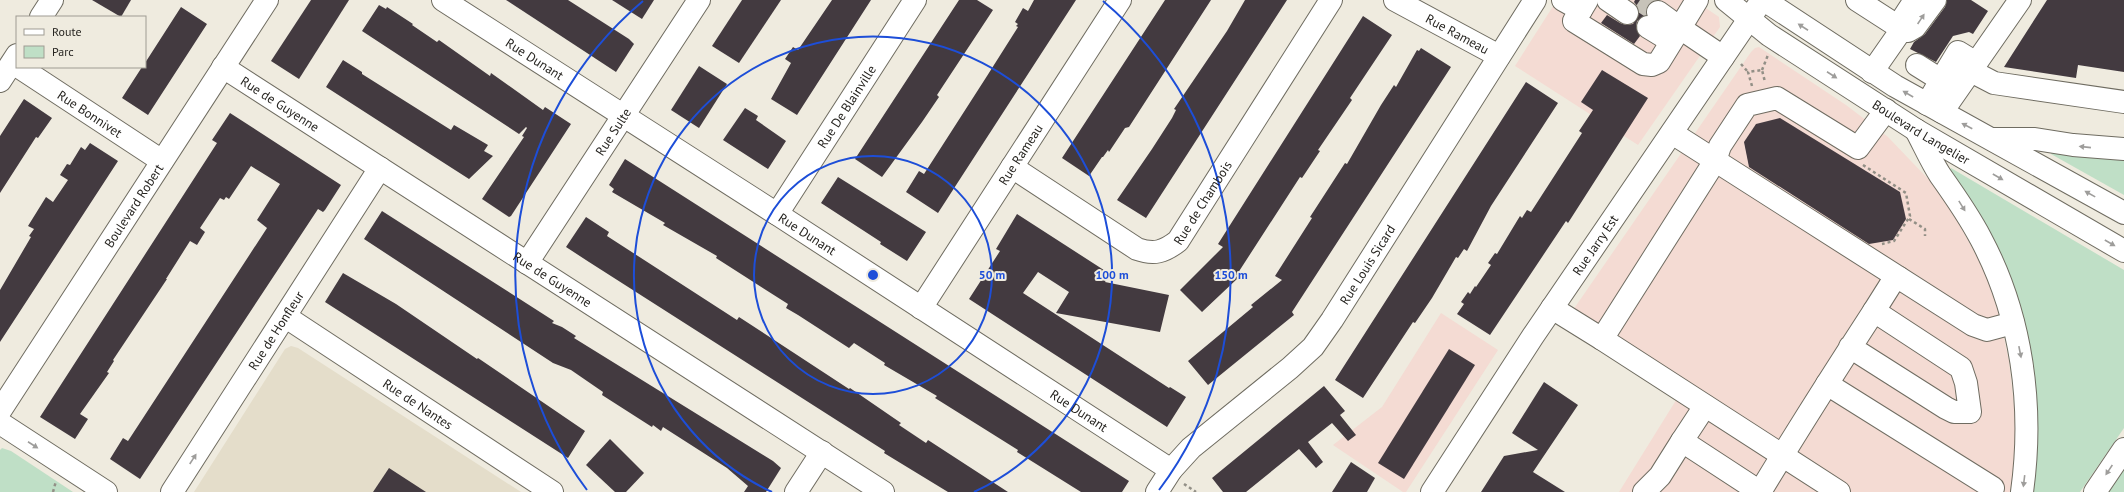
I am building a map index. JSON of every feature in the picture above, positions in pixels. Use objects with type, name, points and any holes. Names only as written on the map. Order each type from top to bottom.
[{"type":"street","points":[[42,16],[52,0]]},
{"type":"street","name":"Boulevard Robert","points":[[0,411],[267,0]]},
{"type":"street","name":"Rue Dunant","points":[[443,0],[778,214],[1171,470]]},
{"type":"street","name":"Rue Sulte","points":[[528,263],[699,0]]},
{"type":"street","name":"Rue De Blainville","points":[[778,214],[915,0]]},
{"type":"street","name":"Rue Rameau","points":[[922,308],[1120,0]]},
{"type":"street","name":"Rue de Chambois","points":[[1012,167],[1137,249],[1147,253],[1158,253],[1168,249],[1178,241],[1331,0]]},
{"type":"street","name":"Rue Rameau","points":[[1395,0],[1499,56]]},
{"type":"street","name":"Rue Louis Sicard","points":[[1157,492],[1171,470],[1191,448],[1290,368],[1313,346],[1332,320],[1535,0]]},
{"type":"street","points":[[1608,0],[1627,13]]},
{"type":"street","name":"Boulevard Langelier","points":[[1726,0],[1769,35],[1916,130],[2124,251]]},
{"type":"street","name":"Boulevard Langelier","points":[[1763,0],[1872,72],[2124,213]]},
{"type":"street","name":"Rue Jarry Est","points":[[1432,492],[1552,308],[1763,0]]},
{"type":"street","points":[[1857,0],[1908,31],[1915,27],[1935,0]]},
{"type":"street","points":[[1872,72],[1915,0]]},
{"type":"street","points":[[1935,108],[1974,67],[2020,0]]},
{"type":"street","points":[[1577,3],[1574,21],[1643,64],[1652,65],[1660,62],[1692,2]]},
{"type":"street","points":[[1653,20],[1676,34],[1723,57]]},
{"type":"street","points":[[1935,108],[1942,80],[1958,52],[1994,83],[2124,102]]},
{"type":"street","points":[[0,81],[13,61]]},
{"type":"street","points":[[1917,65],[1942,80]]},
{"type":"street","name":"Rue de Guyenne","points":[[223,67],[883,492]]},
{"type":"street","name":"Rue Bonnivet","points":[[23,68],[162,161]]},
{"type":"street","points":[[1602,339],[1715,161],[1720,146],[1747,104],[1777,98],[1858,148],[1886,110]]},
{"type":"street","points":[[1916,130],[1940,174],[1956,196],[1981,239],[1998,276],[2013,323],[2022,361],[2026,401],[2027,447],[2022,492]]},
{"type":"street","points":[[1672,133],[1980,328],[1988,330],[2013,323]]},
{"type":"street","points":[[1992,139],[2035,139],[2073,145],[2124,149]]},
{"type":"street","name":"Rue de Honfleur","points":[[172,492],[286,317],[380,168]]},
{"type":"street","points":[[1682,441],[1760,492],[1850,347],[1880,315],[1904,281]]},
{"type":"street","points":[[1552,308],[1839,492]]},
{"type":"street","points":[[1850,347],[1946,408],[1954,412],[1970,412],[1966,383],[1961,368],[1880,315]]},
{"type":"street","name":"Rue de Nantes","points":[[286,317],[551,491]]},
{"type":"street","points":[[1827,384],[1992,488],[1991,492]]},
{"type":"street","points":[[1644,492],[1660,476],[1705,406]]},
{"type":"street","points":[[0,423],[106,492]]},
{"type":"street","points":[[2095,492],[2124,448]]},
{"type":"street","points":[[796,492],[822,452]]},
{"type":"path","points":[[1764,61],[1762,70],[1765,83]]},
{"type":"path","points":[[1744,66],[1748,72],[1752,86]]},
{"type":"path","points":[[1748,72],[1762,70]]},
{"type":"path","points":[[1859,162],[1906,193],[1910,216],[1909,219],[1894,241],[1875,245]]},
{"type":"path","points":[[1909,219],[1925,229],[1925,236]]},
{"type":"shaded area","points":[[1557,0],[1694,0],[1719,17],[1720,27],[1638,145],[1515,66]]},
{"type":"shaded area","points":[[1759,47],[1846,105],[1888,137],[1932,183],[1957,220],[1982,266],[1990,287],[1999,314],[2009,361],[2015,414],[2015,447],[2011,492],[1619,492],[1678,397],[1562,326],[1751,52],[1755,48]]},
{"type":"shaded area","points":[[1441,313],[1498,350],[1406,492],[1403,492],[1333,445],[1382,407]]},
{"type":"shaded area","points":[[291,346],[298,348],[521,492],[194,492],[285,349]]},
{"type":"green space","points":[[2051,151],[2124,157],[2124,195],[2051,154]]},
{"type":"green space","points":[[1951,168],[2124,270],[2124,428],[2080,492],[2033,492],[2036,409],[1949,170]]},
{"type":"green space","points":[[2,448],[11,451],[73,492],[0,492],[0,450]]},
{"type":"green space","points":[[2124,467],[2124,492],[2107,492]]},
{"type":"building","points":[[92,0],[131,0],[122,16]]},
{"type":"building","points":[[311,0],[349,0],[299,79],[271,61]]},
{"type":"building","points":[[506,0],[568,0],[629,39],[634,44],[616,72]]},
{"type":"building","points":[[612,0],[654,0],[642,19]]},
{"type":"building","points":[[742,0],[781,0],[739,63],[712,46]]},
{"type":"building","points":[[832,0],[871,0],[797,115],[771,99],[791,63],[785,59],[793,47],[798,50]]},
{"type":"building","points":[[959,0],[977,0],[993,10],[937,95],[939,97],[882,177],[855,159]]},
{"type":"building","points":[[1034,0],[1076,0],[938,213],[906,192],[919,171],[924,174],[1018,27],[1016,26],[1018,24],[1015,22],[1023,8],[1028,11]]},
{"type":"building","points":[[1165,0],[1211,0],[1129,127],[1125,128],[1109,152],[1108,150],[1089,176],[1062,158]]},
{"type":"building","points":[[1245,0],[1287,0],[1146,218],[1117,200],[1172,118],[1176,110],[1174,109],[1227,31]]},
{"type":"building","points":[[1635,0],[1656,0],[1648,4],[1646,15],[1637,21],[1636,27],[1640,36],[1634,44],[1601,23],[1607,15],[1620,23],[1626,25],[1633,24],[1639,14],[1638,7],[1634,2]]},
{"type":"building","points":[[1947,0],[1971,0],[1988,11],[1973,34],[1969,32],[1953,36],[1936,62],[1910,49],[1914,42],[1925,34],[1945,7]]},
{"type":"building","points":[[2047,0],[2124,0],[2124,72],[2078,65],[2076,78],[2004,67]]},
{"type":"building","points":[[379,5],[386,9],[387,7],[437,42],[439,40],[490,76],[491,73],[543,110],[545,107],[571,124],[511,216],[509,217],[482,199],[524,137],[522,136],[527,128],[526,127],[519,134],[362,31]]},
{"type":"building","points":[[181,7],[207,24],[148,115],[122,98],[141,68],[146,68],[146,61]]},
{"type":"building","points":[[1363,16],[1392,35],[1350,98],[1352,100],[1318,150],[1320,151],[1302,178],[1300,177],[1236,276],[1238,278],[1202,312],[1180,290],[1223,247],[1218,244]]},
{"type":"building","points":[[1421,48],[1451,67],[1292,312],[1294,315],[1208,385],[1188,361],[1253,307],[1251,305],[1282,280],[1275,276],[1312,218],[1310,217],[1345,163],[1347,164],[1394,85],[1396,87],[1417,50],[1419,51]]},
{"type":"building","points":[[343,60],[362,72],[362,74],[451,130],[454,125],[488,145],[484,151],[493,156],[469,179],[326,87]]},
{"type":"building","points":[[699,66],[727,84],[699,128],[671,110]]},
{"type":"building","points":[[1602,70],[1648,98],[1568,223],[1566,221],[1490,335],[1457,314],[1464,304],[1461,302],[1468,292],[1470,294],[1475,286],[1476,287],[1491,265],[1488,263],[1495,253],[1497,254],[1520,216],[1522,218],[1527,210],[1531,212],[1582,133],[1579,131],[1593,110],[1581,102]]},
{"type":"building","points":[[1526,82],[1558,103],[1491,206],[1467,251],[1464,249],[1458,258],[1456,257],[1432,298],[1415,323],[1413,322],[1363,398],[1335,380]]},
{"type":"building","points":[[24,99],[52,118],[38,138],[36,137],[0,193],[0,136]]},
{"type":"building","points":[[745,108],[758,116],[756,120],[786,141],[768,169],[723,140]]},
{"type":"building","points":[[230,113],[341,185],[325,210],[323,212],[318,209],[140,479],[110,459],[123,438],[128,441],[267,228],[257,220],[280,184],[251,166],[229,199],[226,197],[224,200],[220,198],[200,228],[205,232],[197,245],[190,241],[167,279],[113,360],[114,361],[107,372],[109,373],[80,414],[88,419],[75,439],[40,417],[217,143],[212,140]]},
{"type":"building","points":[[1780,118],[1900,192],[1906,219],[1893,240],[1869,244],[1749,167],[1744,142],[1756,124]]},
{"type":"building","points":[[90,143],[118,161],[0,342],[0,290],[31,237],[29,236],[34,229],[28,226],[46,197],[53,202],[68,180],[60,175],[67,164],[70,165],[81,147],[85,150]]},
{"type":"building","points":[[625,159],[1129,481],[1122,492],[1081,492],[1017,452],[1018,450],[935,398],[937,396],[884,365],[885,363],[854,343],[849,348],[786,308],[788,304],[716,258],[717,256],[663,225],[665,223],[612,192],[614,189],[609,185]]},
{"type":"building","points":[[838,177],[926,232],[907,261],[880,244],[881,242],[821,203]]},
{"type":"building","points":[[382,211],[554,321],[552,323],[562,327],[576,336],[574,338],[773,461],[781,468],[766,492],[744,492],[748,486],[727,468],[663,427],[661,431],[653,425],[652,427],[602,395],[603,392],[571,370],[553,363],[364,239]]},
{"type":"building","points":[[1017,214],[1110,274],[1105,282],[1169,295],[1160,332],[1056,313],[1069,292],[1038,272],[1023,293],[1169,388],[1170,387],[1186,397],[1167,427],[969,299],[1000,251],[996,249]]},
{"type":"building","points":[[586,217],[609,232],[607,236],[737,320],[739,317],[849,389],[850,388],[901,423],[899,425],[926,443],[928,440],[1008,492],[948,492],[884,453],[885,451],[589,262],[566,247]]},
{"type":"building","points":[[343,273],[396,304],[585,431],[568,458],[325,302]]},
{"type":"building","points":[[1449,349],[1475,365],[1404,479],[1378,463]]},
{"type":"building","points":[[1544,382],[1578,405],[1533,472],[1565,492],[1481,492],[1504,456],[1538,450],[1512,433]]},
{"type":"building","points":[[1324,386],[1345,411],[1340,415],[1356,435],[1348,441],[1332,423],[1308,442],[1323,462],[1316,468],[1299,449],[1246,492],[1223,492],[1212,478]]},
{"type":"building","points":[[610,439],[644,473],[626,492],[615,492],[586,465]]},
{"type":"building","points":[[1351,462],[1375,478],[1367,492],[1332,492]]},
{"type":"building","points":[[389,468],[426,492],[373,492]]},
{"type":"tunnel","points":[[1640,0],[1658,12]]}]
